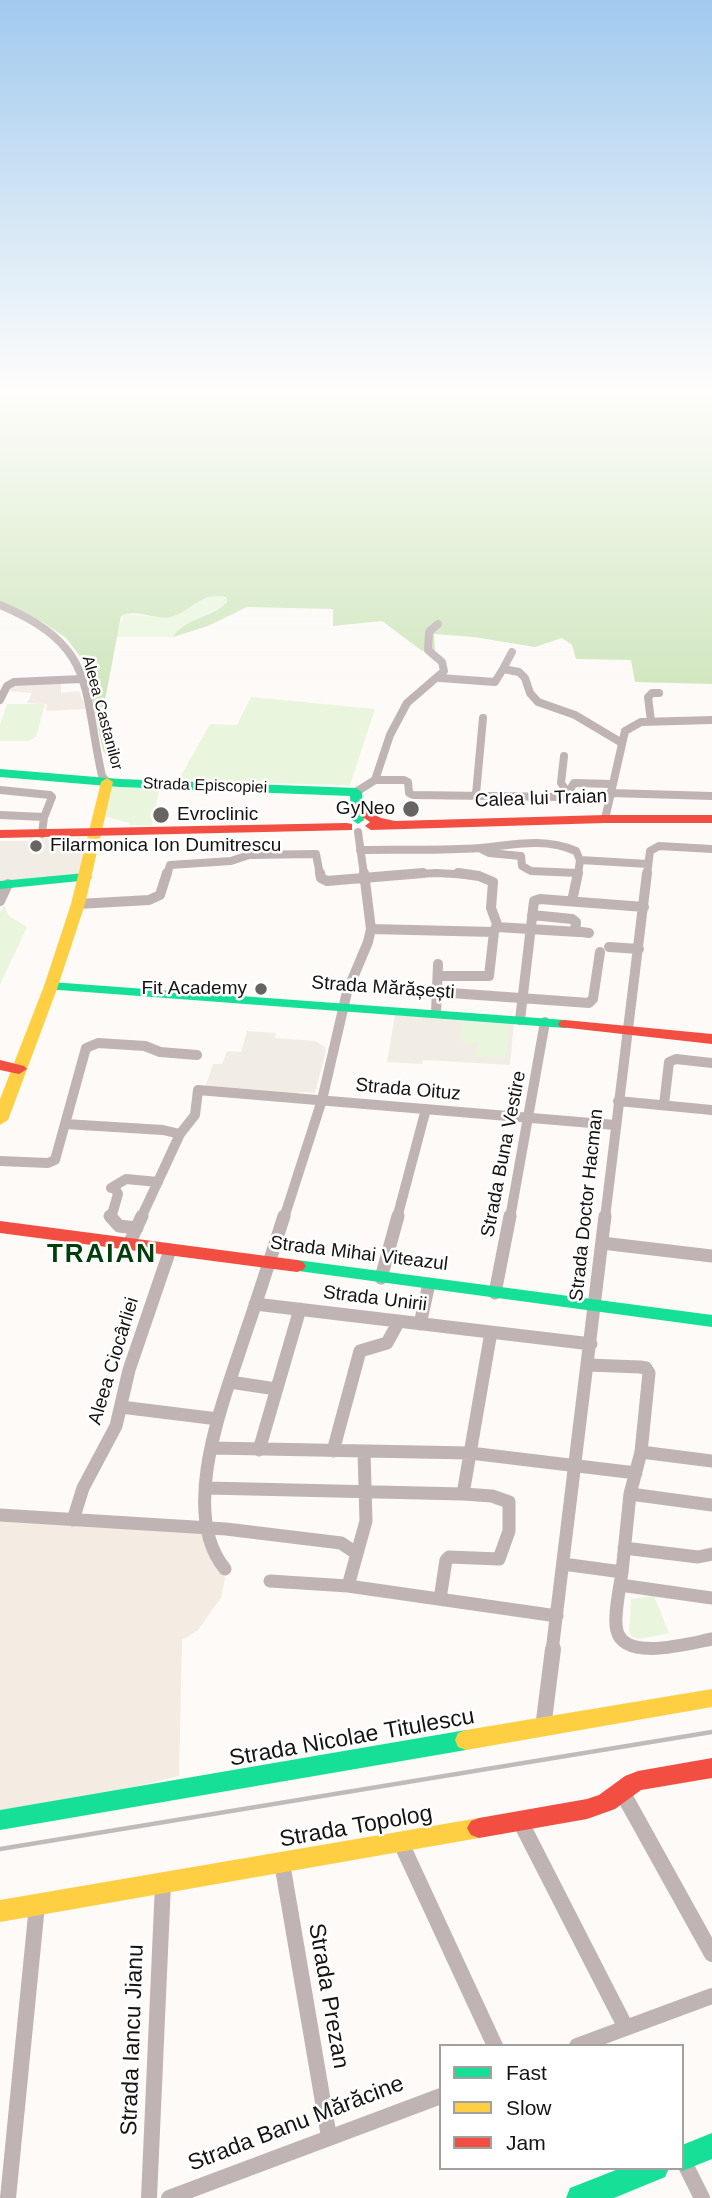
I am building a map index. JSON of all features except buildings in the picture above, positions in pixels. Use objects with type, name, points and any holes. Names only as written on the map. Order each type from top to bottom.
[{"type":"main road","name":"Strada Episcopiei","points":[[0,774],[107,782],[356,792]]},
{"type":"main road","points":[[0,1120],[51,986],[78,904],[107,782]]},
{"type":"main road","points":[[356,792],[359,823]]},
{"type":"main road","name":"Calea lui Traian","points":[[0,834],[359,823],[394,825],[605,818],[712,819]]},
{"type":"main road","points":[[4,884],[85,877]]},
{"type":"main road","name":"Strada Mărășești","points":[[51,986],[436,1013],[712,1039]]},
{"type":"main road","points":[[0,1065],[19,1069]]},
{"type":"main road","name":"Strada Mihai Viteazul","points":[[0,1227],[712,1321]]},
{"type":"main road","name":"Strada Nicolae Titulescu","points":[[0,1820],[712,1698]]},
{"type":"main road","name":"Strada Topolog","points":[[0,1911],[401,1843],[593,1807],[606,1802],[638,1781],[712,1769]]},
{"type":"main road","points":[[684,2157],[712,2146]]},
{"type":"main road","points":[[580,2198],[651,2170]]},
{"type":"street","name":"Aleea Castanilor","points":[[0,605],[57,637],[73,656],[81,679],[100,768],[107,782]]},
{"type":"street","points":[[375,780],[388,738],[411,698],[440,677],[444,664],[428,650],[429,632],[438,625]]},
{"type":"street","points":[[440,677],[495,682],[512,652]]},
{"type":"street","points":[[503,669],[522,671],[531,695],[537,702],[573,714],[622,743]]},
{"type":"street","points":[[0,700],[7,686],[16,682],[81,679]]},
{"type":"street","points":[[651,721],[648,697],[652,693],[659,693]]},
{"type":"street","points":[[476,794],[483,718]]},
{"type":"street","points":[[605,818],[625,731],[629,726],[651,721],[712,720]]},
{"type":"street","points":[[564,756],[561,783],[568,793]]},
{"type":"street","points":[[356,792],[375,780],[404,780],[408,782],[409,793],[413,795],[562,797],[575,783],[611,789],[712,796]]},
{"type":"street","points":[[1,793],[50,795],[52,797],[45,815]]},
{"type":"street","points":[[0,815],[44,817],[42,834]]},
{"type":"street","points":[[225,1569],[215,1561],[206,1528],[212,1448],[218,1419],[322,1100],[343,1006],[370,929],[359,823]]},
{"type":"street","points":[[360,850],[481,848],[541,843],[572,849],[576,851],[579,860],[572,901]]},
{"type":"street","points":[[579,860],[648,864],[650,849],[653,847],[712,849]]},
{"type":"street","points":[[481,848],[489,853],[521,856],[522,866],[531,871],[578,873]]},
{"type":"street","points":[[78,904],[149,900],[160,895],[166,882],[167,867],[176,863],[231,861],[249,855],[311,853],[318,856],[324,880],[365,879],[405,873],[486,878],[493,885],[491,908],[495,930],[489,976],[438,976]]},
{"type":"street","name":"Strada Doctor Hacman","points":[[543,1728],[648,864]]},
{"type":"street","points":[[0,901],[4,884]]},
{"type":"street","points":[[520,1020],[536,899],[644,907]]},
{"type":"street","points":[[370,929],[530,929],[584,932],[575,931],[576,922],[572,919],[532,915]]},
{"type":"street","points":[[437,992],[592,1001],[605,949],[639,950]]},
{"type":"street","points":[[436,1013],[438,964]]},
{"type":"street","name":"Strada Buna Vestire","points":[[495,1293],[545,1022]]},
{"type":"street","points":[[0,1161],[48,1163],[55,1160],[86,1048],[98,1043],[133,1045],[160,1052],[197,1055]]},
{"type":"street","points":[[664,1105],[671,1060],[712,1063]]},
{"type":"street","name":"Strada Oituz","points":[[180,1134],[190,1127],[199,1099],[198,1090],[615,1125]]},
{"type":"street","points":[[618,1101],[712,1110]]},
{"type":"street","points":[[381,1278],[426,1109]]},
{"type":"street","points":[[65,1124],[163,1130],[180,1134],[129,1244]]},
{"type":"street","points":[[136,1228],[119,1226],[110,1217],[118,1194],[113,1188],[116,1182],[126,1179],[158,1182]]},
{"type":"street","points":[[602,1242],[712,1256]]},
{"type":"street","name":"Aleea Ciocârliei","points":[[73,1520],[82,1488],[106,1449],[121,1407],[129,1370],[170,1250]]},
{"type":"street","points":[[420,1324],[429,1284]]},
{"type":"street","points":[[255,1304],[300,1309]]},
{"type":"street","name":"Strada Unirii","points":[[259,1450],[300,1309],[591,1344]]},
{"type":"street","points":[[333,1451],[360,1351],[367,1346],[384,1345],[392,1340],[399,1321]]},
{"type":"street","points":[[463,1494],[491,1332]]},
{"type":"street","points":[[588,1365],[646,1368],[649,1373],[641,1452],[630,1494],[616,1630],[618,1639],[626,1646],[643,1649],[712,1639]]},
{"type":"street","points":[[230,1382],[276,1390]]},
{"type":"street","points":[[121,1407],[218,1419]]},
{"type":"street","points":[[212,1448],[470,1453],[636,1473]]},
{"type":"street","points":[[348,1586],[366,1521],[364,1452]]},
{"type":"street","points":[[641,1452],[712,1461]]},
{"type":"street","points":[[208,1488],[463,1494],[492,1496],[509,1502],[511,1511],[504,1553],[499,1559],[449,1557],[446,1560],[440,1599]]},
{"type":"street","points":[[630,1494],[712,1505]]},
{"type":"street","points":[[0,1515],[206,1528],[341,1543],[356,1553]]},
{"type":"street","points":[[624,1548],[698,1557],[712,1554]]},
{"type":"street","points":[[563,1564],[712,1598]]},
{"type":"street","points":[[270,1580],[348,1586],[557,1616]]},
{"type":"street","points":[[621,1790],[712,1954]]},
{"type":"street","points":[[520,1821],[626,2028]]},
{"type":"street","points":[[401,1843],[494,2044]]},
{"type":"street","name":"Strada Prezan","points":[[282,1863],[329,2137]]},
{"type":"street","name":"Strada Iancu Jianu","points":[[149,2198],[163,1884]]},
{"type":"street","points":[[8,2198],[37,1905]]},
{"type":"street","points":[[583,2044],[712,1997]]},
{"type":"street","name":"Strada Banu Mărăcine","points":[[169,2198],[439,2097]]},
{"type":"street","points":[[684,2162],[702,2198]]},
{"type":"shaded area","points":[[61,682],[61,693],[79,691],[86,709],[46,711],[47,704],[27,703],[32,693],[10,691],[12,687]]},
{"type":"shaded area","points":[[30,838],[85,838],[90,841],[81,874],[0,883],[0,841],[29,841]]},
{"type":"shaded area","points":[[395,1015],[514,1022],[510,1065],[423,1060],[422,1064],[387,1062]]},
{"type":"shaded area","points":[[247,1031],[276,1033],[275,1038],[315,1041],[325,1047],[315,1093],[299,1092],[298,1095],[205,1088],[213,1064],[222,1064],[227,1051],[241,1052]]},
{"type":"shaded area","points":[[0,1519],[202,1532],[225,1578],[221,1598],[198,1630],[182,1640],[179,1776],[56,1806],[0,1814]]},
{"type":"green space","points":[[0,492],[712,492],[712,684],[635,682],[631,660],[576,659],[572,645],[562,638],[535,647],[474,637],[434,634],[435,650],[422,651],[382,621],[333,626],[333,609],[247,607],[208,626],[173,637],[185,625],[227,602],[226,597],[216,596],[202,600],[170,617],[132,613],[121,616],[102,716],[110,722],[113,754],[107,757],[103,750],[83,660],[66,638],[41,621],[0,602]]},
{"type":"green space","points":[[220,596],[227,599],[225,605],[186,624],[173,637],[116,637],[124,614],[158,617],[201,599]]},
{"type":"green space","points":[[251,697],[375,709],[350,785],[178,781],[210,724],[237,725]]},
{"type":"green space","points":[[7,704],[45,704],[36,737],[28,741],[0,741],[0,725]]},
{"type":"green space","points":[[112,786],[160,787],[152,826],[129,825],[104,816]]},
{"type":"green space","points":[[4,905],[9,916],[27,927],[0,985],[0,913]]},
{"type":"green space","points":[[463,1022],[509,1025],[506,1058],[476,1056],[479,1029],[476,1043],[460,1042]]},
{"type":"green space","points":[[654,1596],[669,1633],[640,1639],[632,1637],[629,1631],[631,1599]]},
{"type":"railway","points":[[0,1849],[712,1732]]},
{"type":"traffic: fast","points":[[0,773],[120,783],[356,792],[358,820]]},
{"type":"traffic: fast","points":[[0,885],[85,877]]},
{"type":"traffic: fast","points":[[51,986],[565,1024]]},
{"type":"traffic: fast","points":[[297,1266],[712,1321]]},
{"type":"traffic: fast","points":[[0,1820],[466,1740]]},
{"type":"traffic: fast","points":[[684,2157],[712,2146]]},
{"type":"traffic: fast","points":[[580,2198],[651,2170]]},
{"type":"traffic: slow","points":[[0,1120],[51,986],[78,904],[107,782]]},
{"type":"traffic: slow","points":[[466,1740],[712,1698]]},
{"type":"traffic: slow","points":[[0,1911],[479,1828]]},
{"type":"traffic: jam","points":[[358,810],[377,821],[394,825]]},
{"type":"traffic: jam","points":[[371,826],[605,819],[712,819]]},
{"type":"traffic: jam","points":[[0,834],[347,827]]},
{"type":"traffic: jam","points":[[565,1024],[712,1039]]},
{"type":"traffic: jam","points":[[0,1065],[19,1069]]},
{"type":"traffic: jam","points":[[0,1227],[297,1266]]},
{"type":"traffic: jam","points":[[479,1828],[587,1809],[607,1802],[638,1781],[712,1768]]},
{"type":"place","name":"GyNeo","points":[[411,809]]},
{"type":"place","name":"Evroclinic","points":[[161,815]]},
{"type":"place","name":"Filarmonica Ion Dumitrescu","points":[[36,846]]},
{"type":"place","name":"Fit Academy","points":[[261,989]]},
{"type":"district","name":"TRAIAN","points":[[102,1255]]}]
